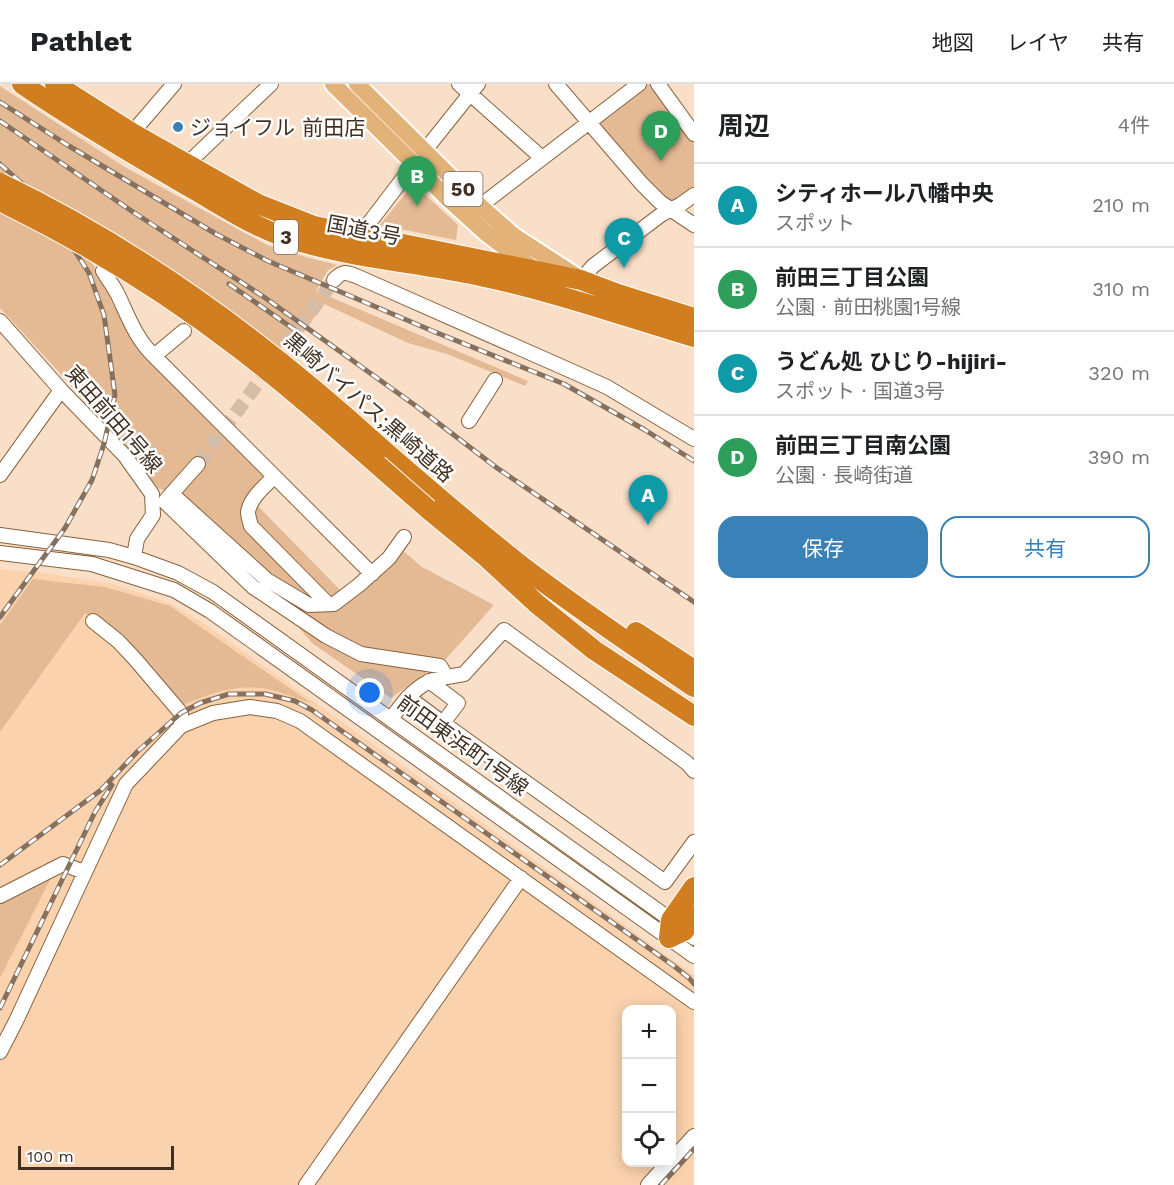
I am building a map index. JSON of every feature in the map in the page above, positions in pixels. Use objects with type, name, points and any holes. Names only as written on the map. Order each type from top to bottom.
[{"type":"highway","name":"国道3号","points":[[22,84],[135,155],[251,222],[282,236],[325,249],[481,276],[583,302],[694,337]]},
{"type":"highway","name":"国道3号","points":[[55,84],[132,133],[265,208],[314,226],[581,280],[694,318]]},
{"type":"highway","name":"黒崎バイパス;黒崎道路","points":[[0,183],[114,244],[200,301],[294,372],[338,409],[435,505],[694,687]]},
{"type":"highway","name":"黒崎バイパス;黒崎道路","points":[[0,201],[70,237],[193,314],[286,385],[584,627],[694,703]]},
{"type":"highway","points":[[435,505],[692,668]]},
{"type":"highway","points":[[435,505],[537,604],[594,650],[694,716]]},
{"type":"highway","points":[[682,929],[694,887]]},
{"type":"main road","name":"50","points":[[333,84],[514,236],[581,280]]},
{"type":"main road","name":"50","points":[[357,84],[420,158],[445,196],[487,234],[583,302]]},
{"type":"street","points":[[132,133],[174,84]]},
{"type":"street","points":[[187,164],[271,84]]},
{"type":"street","points":[[459,84],[474,89],[542,158]]},
{"type":"street","points":[[556,84],[641,183],[660,202],[694,225]]},
{"type":"street","points":[[480,206],[639,84]]},
{"type":"street","points":[[658,84],[694,134]]},
{"type":"street","points":[[360,235],[474,89]]},
{"type":"street","points":[[581,280],[593,266],[662,214],[694,195]]},
{"type":"street","points":[[103,271],[117,292],[145,347],[372,574]]},
{"type":"street","points":[[334,280],[339,274],[356,276],[607,387],[694,439]]},
{"type":"street","name":"東田前田1号線","points":[[0,321],[124,456],[152,494],[153,515]]},
{"type":"street","points":[[154,356],[184,331]]},
{"type":"street","points":[[469,421],[495,380]]},
{"type":"street","points":[[0,476],[61,390]]},
{"type":"street","points":[[134,557],[137,539],[153,515],[198,464]]},
{"type":"street","points":[[274,477],[252,503],[248,513],[252,526],[328,604]]},
{"type":"street","points":[[169,498],[267,580],[309,605],[334,604],[389,558],[404,537]]},
{"type":"street","points":[[169,498],[253,587],[326,636],[360,654],[440,666],[447,676]]},
{"type":"street","name":"前田東浜町1号線","points":[[0,535],[109,550],[178,573],[213,592],[682,929],[694,956]]},
{"type":"street","name":"前田東浜町1号線","points":[[0,553],[92,564],[174,590],[210,611],[682,929]]},
{"type":"street","points":[[93,621],[118,641],[135,659],[180,713],[181,726]]},
{"type":"street","points":[[391,719],[414,691],[429,681],[464,674],[504,630],[687,763],[694,771]]},
{"type":"street","points":[[429,681],[458,703],[443,723]]},
{"type":"street","points":[[408,697],[665,882],[694,842]]},
{"type":"street","points":[[0,1052],[126,784],[181,726],[213,713],[250,707],[277,711],[300,721],[694,1002]]},
{"type":"street","points":[[0,896],[63,864],[84,872]]},
{"type":"street","points":[[306,1185],[521,879]]},
{"type":"street","points":[[676,1155],[694,1136]]},
{"type":"street","points":[[648,1185],[664,1167]]},
{"type":"shaded area","points":[[646,84],[653,85],[694,140],[694,190],[673,204],[645,181],[598,126],[598,121]]},
{"type":"shaded area","points":[[0,86],[123,166],[267,245],[337,265],[328,270],[316,291],[528,381],[525,386],[447,354],[408,343],[324,304],[310,323],[302,318],[280,349],[237,318],[87,256],[104,280],[125,322],[267,476],[248,496],[349,599],[401,549],[422,567],[494,605],[446,659],[391,698],[312,643],[258,580],[163,490],[158,488],[68,382],[0,308]]},
{"type":"shaded area","points":[[411,187],[418,188],[458,225],[456,240],[380,225]]},
{"type":"shaded area","points":[[0,569],[45,573],[113,584],[170,603],[203,623],[281,678],[694,975],[694,1185],[0,1185]]},
{"type":"shaded area","points":[[33,579],[105,587],[170,606],[311,703],[273,690],[250,687],[221,691],[183,705],[124,635],[85,613],[0,732],[0,625]]},
{"type":"shaded area","points":[[52,876],[0,978],[0,903]]},
{"type":"tunnel","points":[[198,464],[334,280]]},
{"type":"railway","points":[[0,102],[216,234],[268,261],[564,384],[694,461]]},
{"type":"railway","points":[[0,121],[133,212],[264,297],[416,406],[497,468],[694,602]]},
{"type":"railway","points":[[0,164],[28,189],[55,220],[89,273],[104,315],[115,395],[104,444],[92,480],[65,528],[0,617]]},
{"type":"railway","points":[[229,284],[298,332]]},
{"type":"railway","points":[[0,865],[101,790],[138,751],[181,713],[200,703],[229,694],[265,694],[295,701],[312,710],[674,966],[694,984]]},
{"type":"railway","points":[[0,1008],[95,812],[112,785]]},
{"type":"railway","points":[[661,1185],[694,1149]]},
{"type":"place","name":"ジョイフル 前田店","points":[[178,127]]},
{"type":"place","name":"前田三丁目南公園","points":[[661,161]]},
{"type":"place","name":"前田三丁目公園","points":[[417,206]]},
{"type":"place","name":"うどん処 ひじり-hijiri-","points":[[624,268]]},
{"type":"place","name":"シティホール八幡中央","points":[[648,525]]}]
